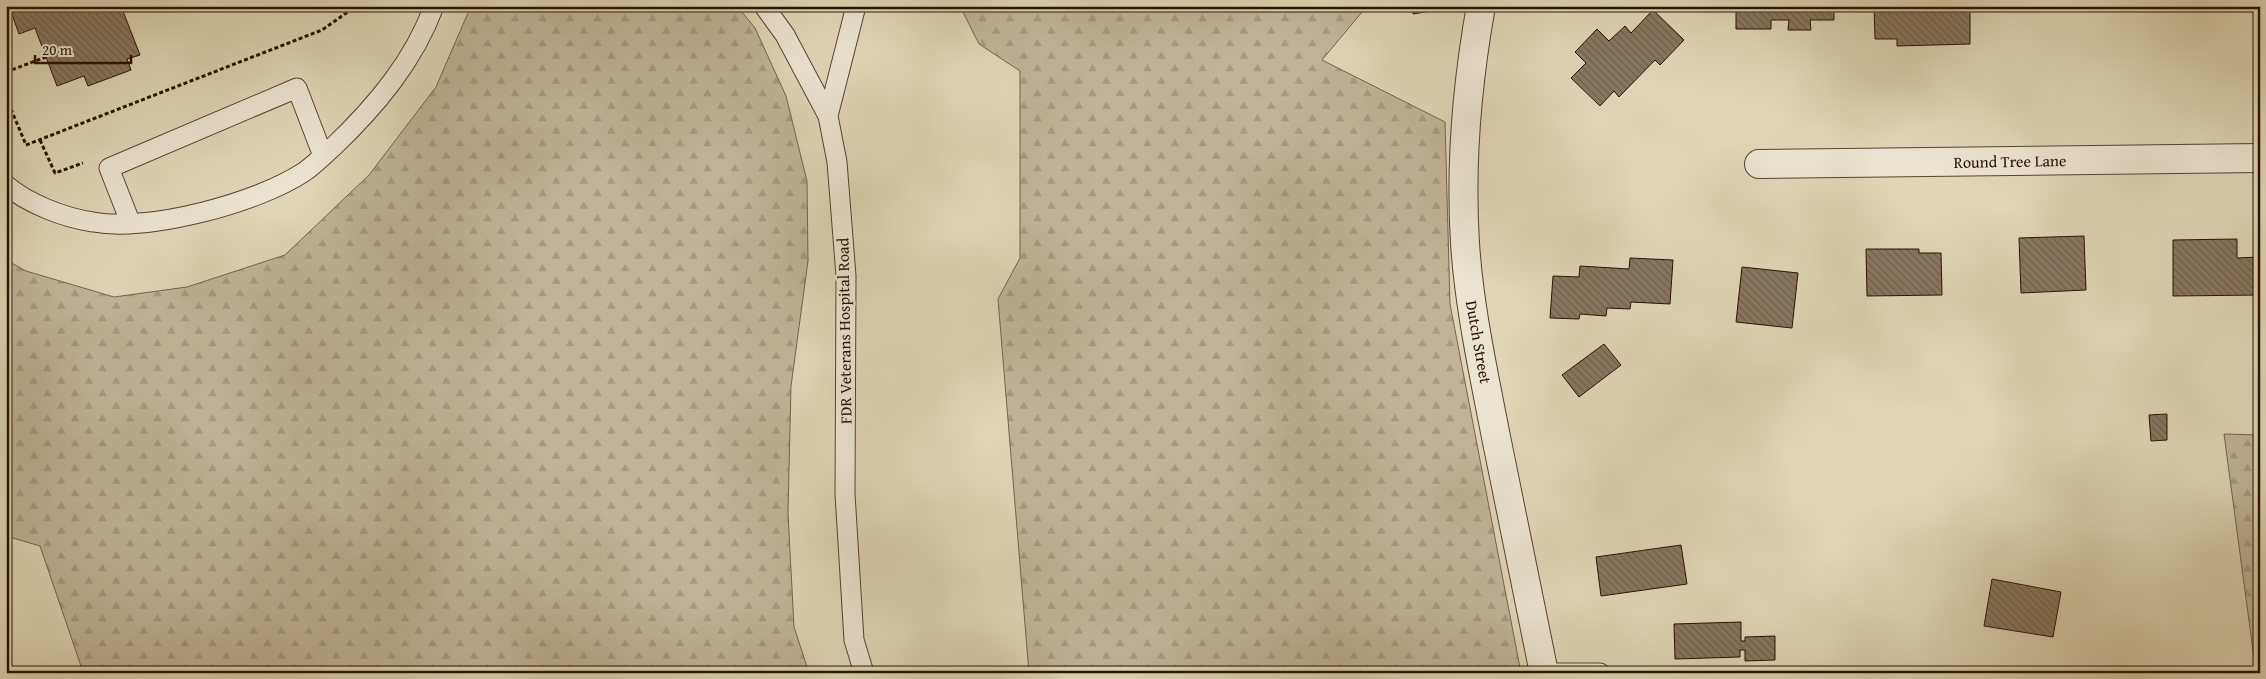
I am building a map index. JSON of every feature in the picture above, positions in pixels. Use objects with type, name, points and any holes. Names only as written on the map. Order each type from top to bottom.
[{"type":"street","name":"Dutch Street","points":[[1481,6],[1467,98],[1463,175],[1465,244],[1472,306],[1544,673]]},
{"type":"street","name":"Round Tree Lane","points":[[1759,164],[2260,158]]},
{"type":"lane","points":[[6,185],[50,209],[93,222],[131,224],[180,219],[252,197],[304,172],[352,128],[392,84],[427,24],[434,6]]},
{"type":"lane","name":"FDR Veterans Hospital Road","points":[[764,6],[785,35],[828,116],[837,162],[846,276],[845,494],[854,640],[864,673]]},
{"type":"lane","points":[[828,116],[856,6]]},
{"type":"lane","points":[[131,224],[109,168],[297,88],[323,156]]},
{"type":"lane","points":[[1544,673],[1600,673]]},
{"type":"path","points":[[6,97],[26,145],[322,30],[356,6]]},
{"type":"path","points":[[6,72],[46,58]]},
{"type":"path","points":[[40,140],[55,173]]},
{"type":"path","points":[[49,182],[55,173],[83,164]]},
{"type":"green space","points":[[471,6],[737,6],[755,28],[786,96],[807,181],[808,261],[791,386],[788,513],[794,627],[809,673],[78,673],[81,666],[40,546],[6,536],[6,260],[26,271],[114,297],[187,287],[285,255],[369,175],[436,87]]},
{"type":"green space","points":[[960,6],[1367,6],[1322,60],[1445,122],[1450,304],[1521,673],[1029,673],[998,299],[1020,258],[1020,71],[979,44]]},
{"type":"green space","points":[[2224,434],[2260,435],[2260,673],[2256,673]]},
{"type":"building","points":[[9,6],[121,6],[140,55],[127,59],[131,70],[88,86],[84,76],[57,86],[35,28],[19,34]]},
{"type":"building","points":[[1412,6],[1430,6],[1431,11],[1413,14]]},
{"type":"building","points":[[1736,6],[1834,6],[1834,20],[1810,20],[1811,30],[1788,30],[1789,20],[1771,20],[1771,29],[1736,29]]},
{"type":"building","points":[[1874,6],[1970,6],[1970,44],[1897,46],[1897,39],[1875,39]]},
{"type":"building","points":[[1653,10],[1684,40],[1660,65],[1655,60],[1619,97],[1614,91],[1600,106],[1571,78],[1586,63],[1575,52],[1597,29],[1609,41],[1625,26],[1631,33]]},
{"type":"building","points":[[2084,236],[2086,290],[2021,293],[2019,238]]},
{"type":"building","points":[[2237,239],[2237,258],[2260,257],[2260,295],[2173,296],[2173,240]]},
{"type":"building","points":[[1866,249],[1919,249],[1919,253],[1941,253],[1942,295],[1867,296]]},
{"type":"building","points":[[1630,258],[1673,260],[1670,304],[1631,302],[1630,309],[1607,308],[1606,316],[1580,314],[1579,319],[1550,318],[1553,276],[1579,277],[1580,266],[1629,269]]},
{"type":"building","points":[[1742,267],[1798,273],[1792,328],[1736,322]]},
{"type":"building","points":[[1604,344],[1621,365],[1579,397],[1562,375]]},
{"type":"building","points":[[2167,414],[2167,440],[2151,441],[2149,415]]},
{"type":"building","points":[[1681,545],[1687,584],[1601,596],[1596,557]]},
{"type":"building","points":[[1992,579],[2061,592],[2053,637],[1984,626]]},
{"type":"building","points":[[1741,622],[1741,641],[1745,641],[1745,637],[1775,636],[1775,660],[1745,661],[1745,650],[1740,650],[1740,657],[1675,659],[1674,624]]}]
